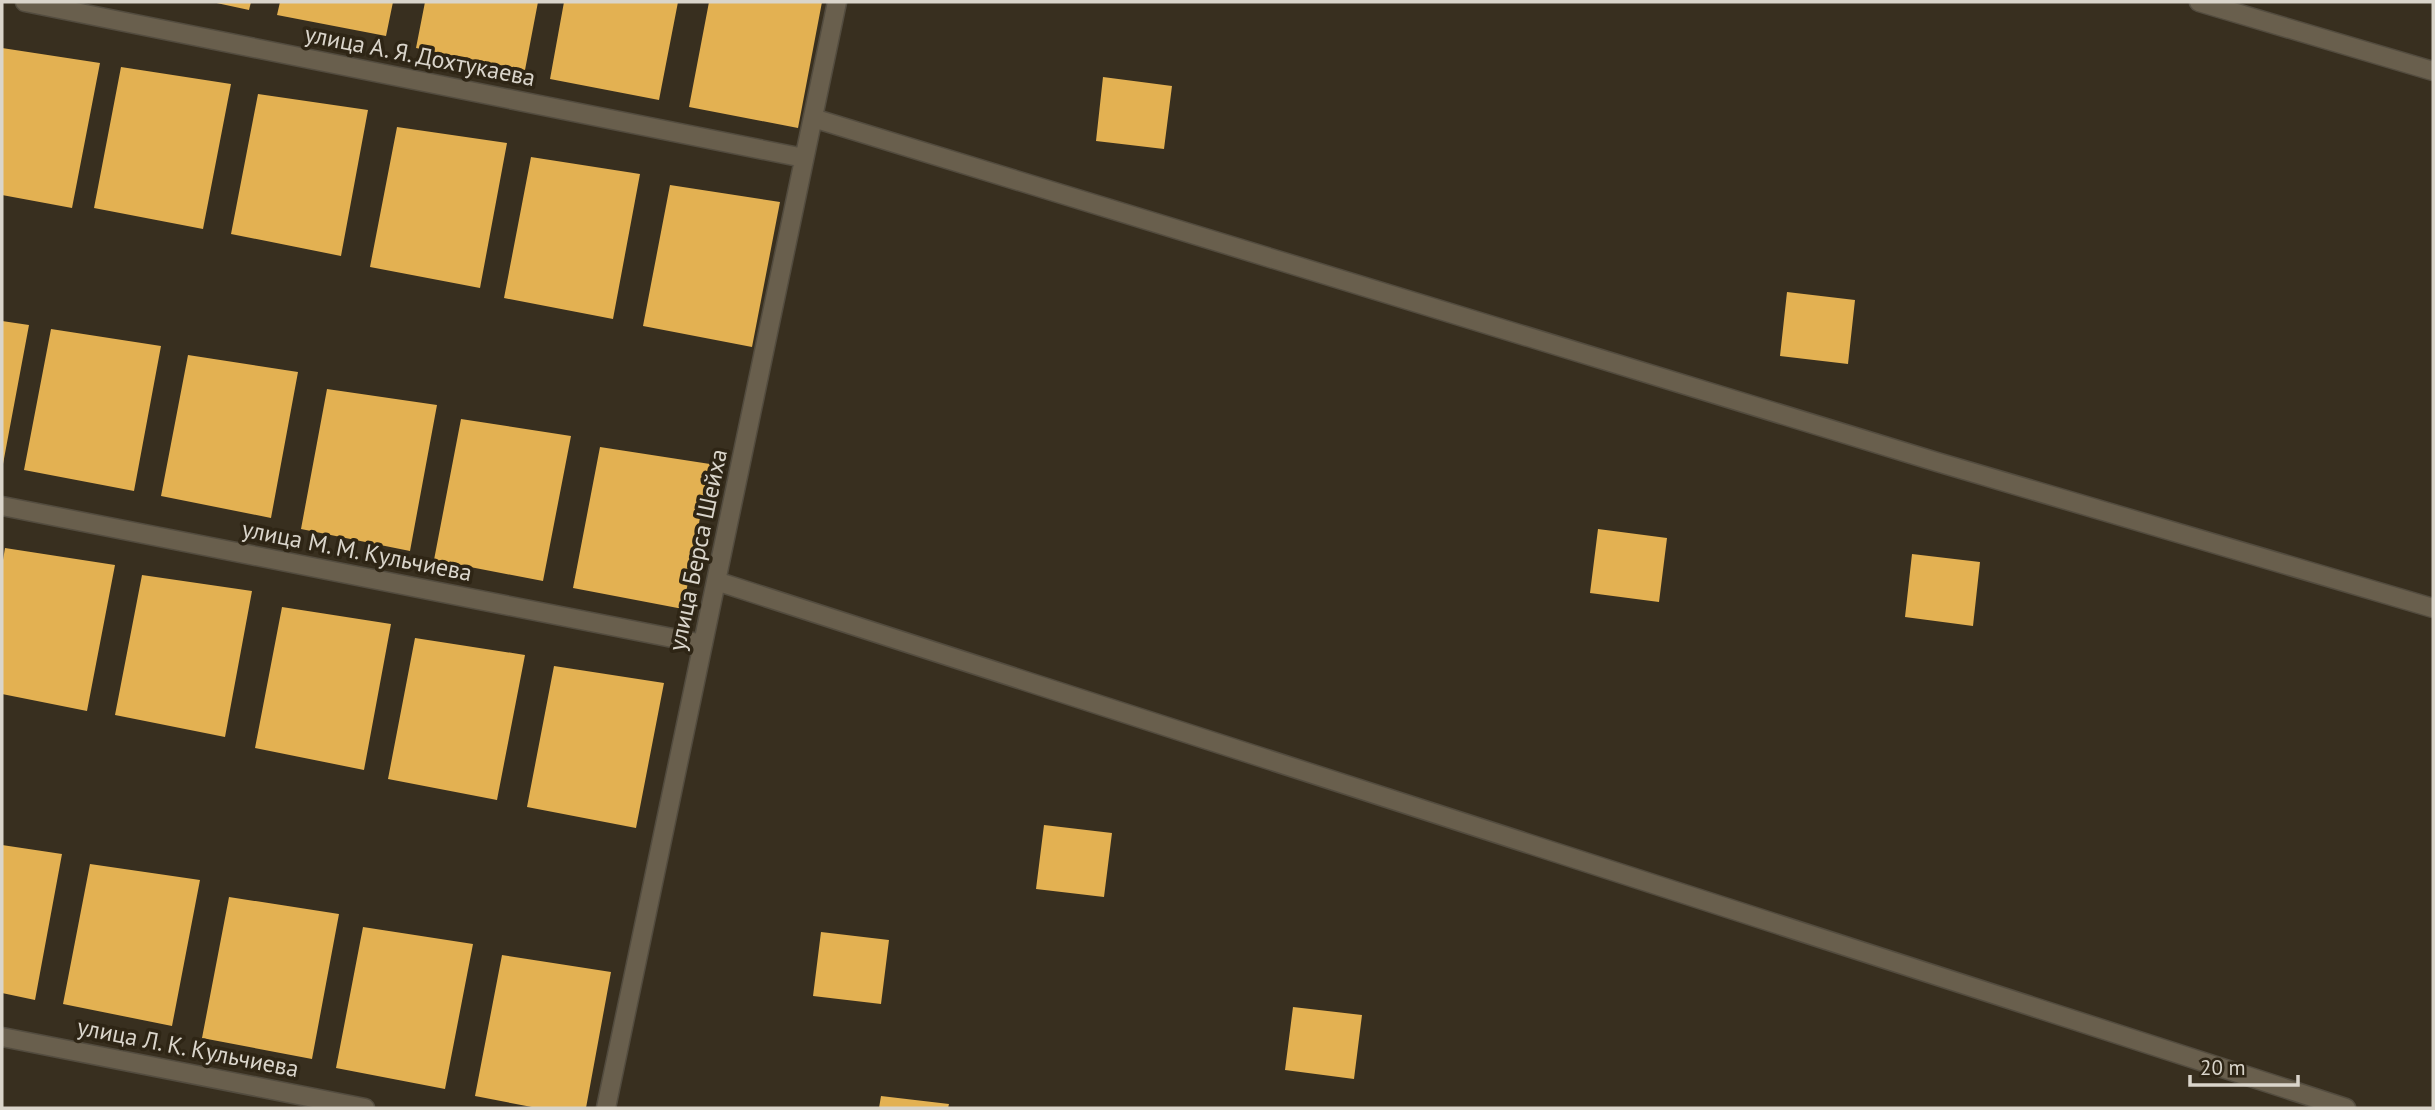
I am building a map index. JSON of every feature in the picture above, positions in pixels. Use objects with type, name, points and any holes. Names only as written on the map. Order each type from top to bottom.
[{"type":"street","name":"улица А. Я. Дохтукаева","points":[[25,2],[804,158]]},
{"type":"street","name":"улица Берса Шейха","points":[[606,1108],[837,2]]},
{"type":"street","points":[[2199,2],[2433,71]]},
{"type":"street","points":[[813,118],[1924,458],[2433,608]]},
{"type":"street","name":"улица М. М. Кульчиева","points":[[2,506],[703,644]]},
{"type":"street","points":[[716,581],[2346,1108]]},
{"type":"street","name":"улица Л. К. Кульчиева","points":[[2,1037],[365,1108]]},
{"type":"building","points":[[212,2],[251,2],[249,10]]},
{"type":"building","points":[[280,2],[393,2],[386,36],[277,15]]},
{"type":"building","points":[[425,2],[538,2],[525,70],[416,48]]},
{"type":"building","points":[[564,2],[678,2],[659,100],[550,79]]},
{"type":"building","points":[[709,2],[822,2],[798,128],[689,107]]},
{"type":"building","points":[[2,48],[100,63],[72,208],[2,195]]},
{"type":"building","points":[[121,67],[231,84],[203,229],[94,208]]},
{"type":"building","points":[[1103,77],[1172,86],[1164,149],[1096,141]]},
{"type":"building","points":[[258,94],[368,110],[341,256],[231,234]]},
{"type":"building","points":[[397,127],[507,143],[480,288],[370,267]]},
{"type":"building","points":[[531,157],[640,174],[613,319],[504,298]]},
{"type":"building","points":[[670,185],[780,202],[752,347],[643,326]]},
{"type":"building","points":[[1787,292],[1855,300],[1848,364],[1780,356]]},
{"type":"building","points":[[2,321],[29,325],[3,464],[2,464]]},
{"type":"building","points":[[51,329],[161,346],[134,491],[24,470]]},
{"type":"building","points":[[188,355],[298,372],[271,518],[161,496]]},
{"type":"building","points":[[327,389],[437,405],[410,551],[301,529]]},
{"type":"building","points":[[461,419],[571,436],[543,581],[434,560]]},
{"type":"building","points":[[600,447],[710,464],[683,609],[573,588]]},
{"type":"building","points":[[1598,529],[1667,538],[1659,602],[1590,593]]},
{"type":"building","points":[[5,548],[115,565],[87,711],[2,694],[2,566]]},
{"type":"building","points":[[1912,554],[1980,562],[1973,626],[1905,617]]},
{"type":"building","points":[[142,575],[252,591],[225,737],[115,715]]},
{"type":"building","points":[[282,607],[391,624],[364,770],[255,748]]},
{"type":"building","points":[[415,638],[525,655],[497,800],[388,779]]},
{"type":"building","points":[[554,666],[664,683],[636,828],[527,807]]},
{"type":"building","points":[[1044,825],[1112,833],[1104,897],[1036,889]]},
{"type":"building","points":[[2,845],[62,854],[35,1000],[2,993]]},
{"type":"building","points":[[90,864],[200,880],[172,1026],[63,1004]]},
{"type":"building","points":[[229,897],[339,914],[312,1059],[202,1038]]},
{"type":"building","points":[[363,927],[473,944],[445,1089],[336,1068]]},
{"type":"building","points":[[821,932],[889,940],[881,1004],[813,996]]},
{"type":"building","points":[[502,955],[611,972],[586,1108],[537,1108],[475,1096]]},
{"type":"building","points":[[1293,1007],[1362,1015],[1354,1079],[1285,1070]]},
{"type":"building","points":[[881,1096],[949,1104],[948,1108],[879,1108]]}]
